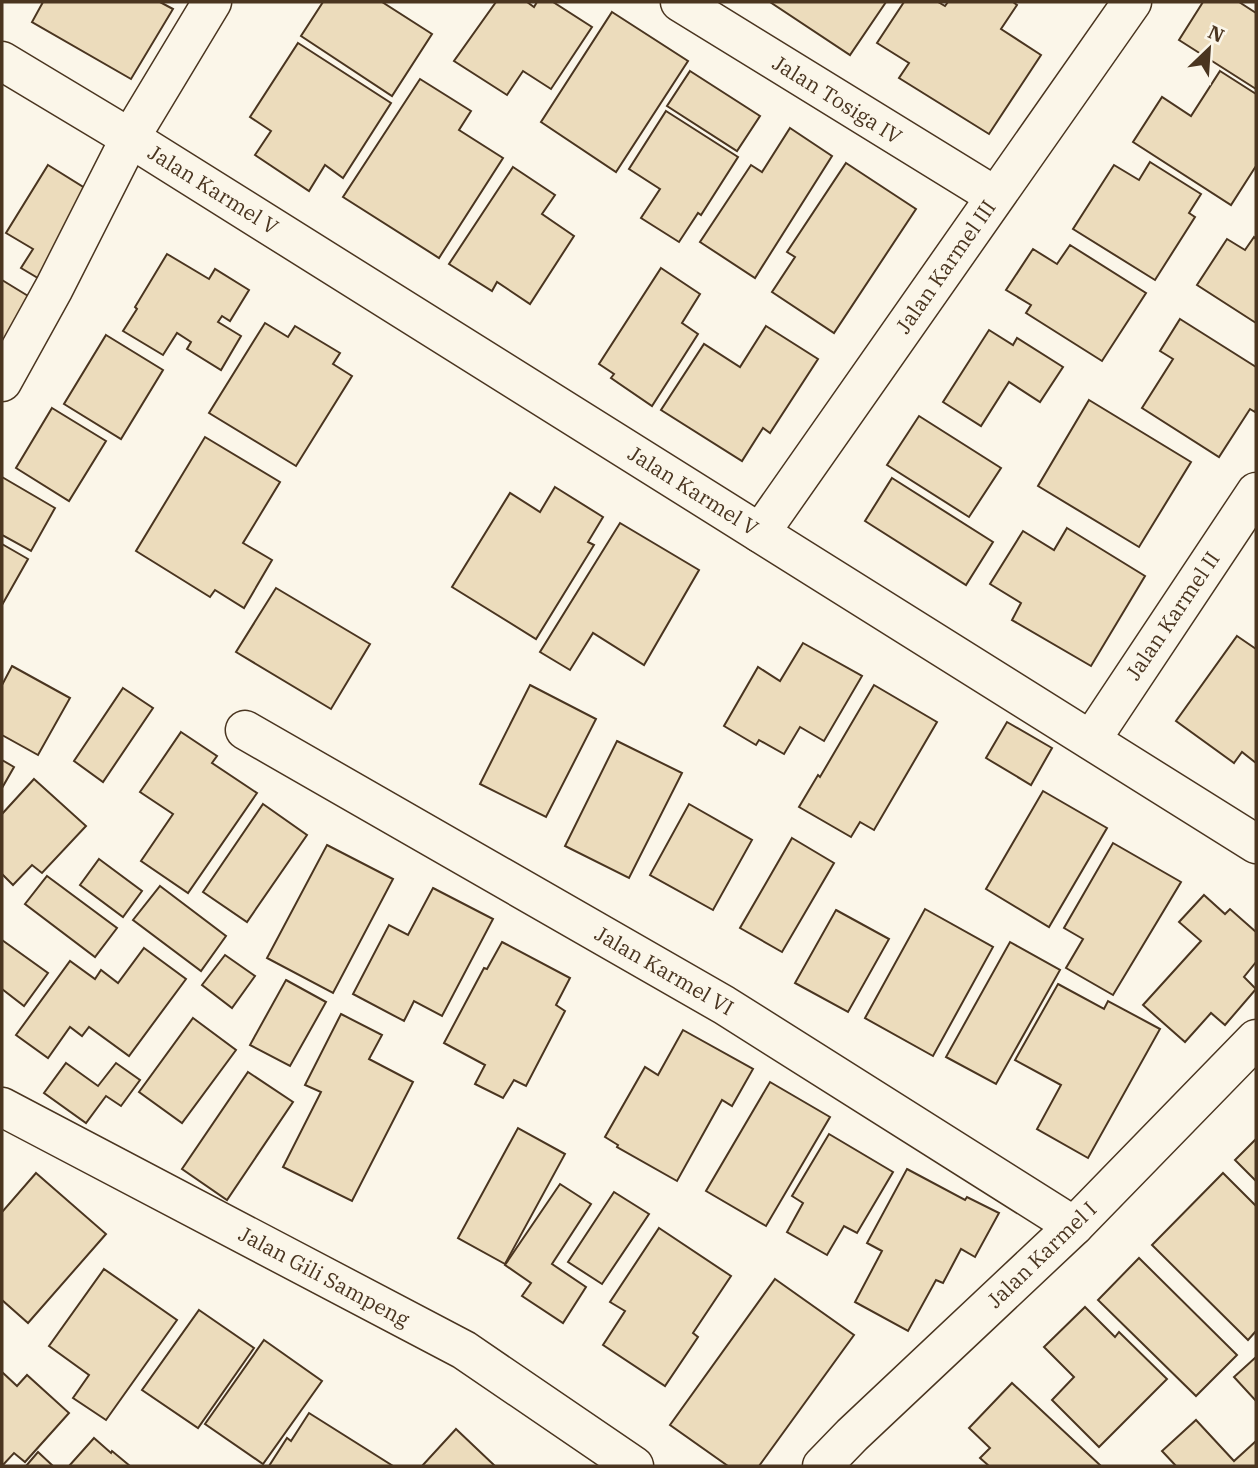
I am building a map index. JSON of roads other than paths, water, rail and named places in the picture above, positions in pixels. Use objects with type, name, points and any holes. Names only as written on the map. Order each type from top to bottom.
[{"type":"street","points":[[2,382],[54,288],[130,138],[212,2]]},
{"type":"street","name":"Jalan Tosiga IV","points":[[680,2],[995,197]]},
{"type":"street","name":"Jalan Karmel III","points":[[760,533],[1132,2]]},
{"type":"street","name":"Jalan Karmel V","points":[[2,61],[130,138],[1256,844]]},
{"type":"street","name":"Jalan Karmel II","points":[[1091,740],[1256,492]]},
{"type":"street","name":"Jalan Karmel VI","points":[[245,730],[724,1005],[1074,1226]]},
{"type":"street","name":"Jalan Karmel I","points":[[822,1466],[1074,1226],[1256,1039]]},
{"type":"street","name":"Jalan Gili Sampeng","points":[[2,1107],[464,1350],[634,1466]]}]
